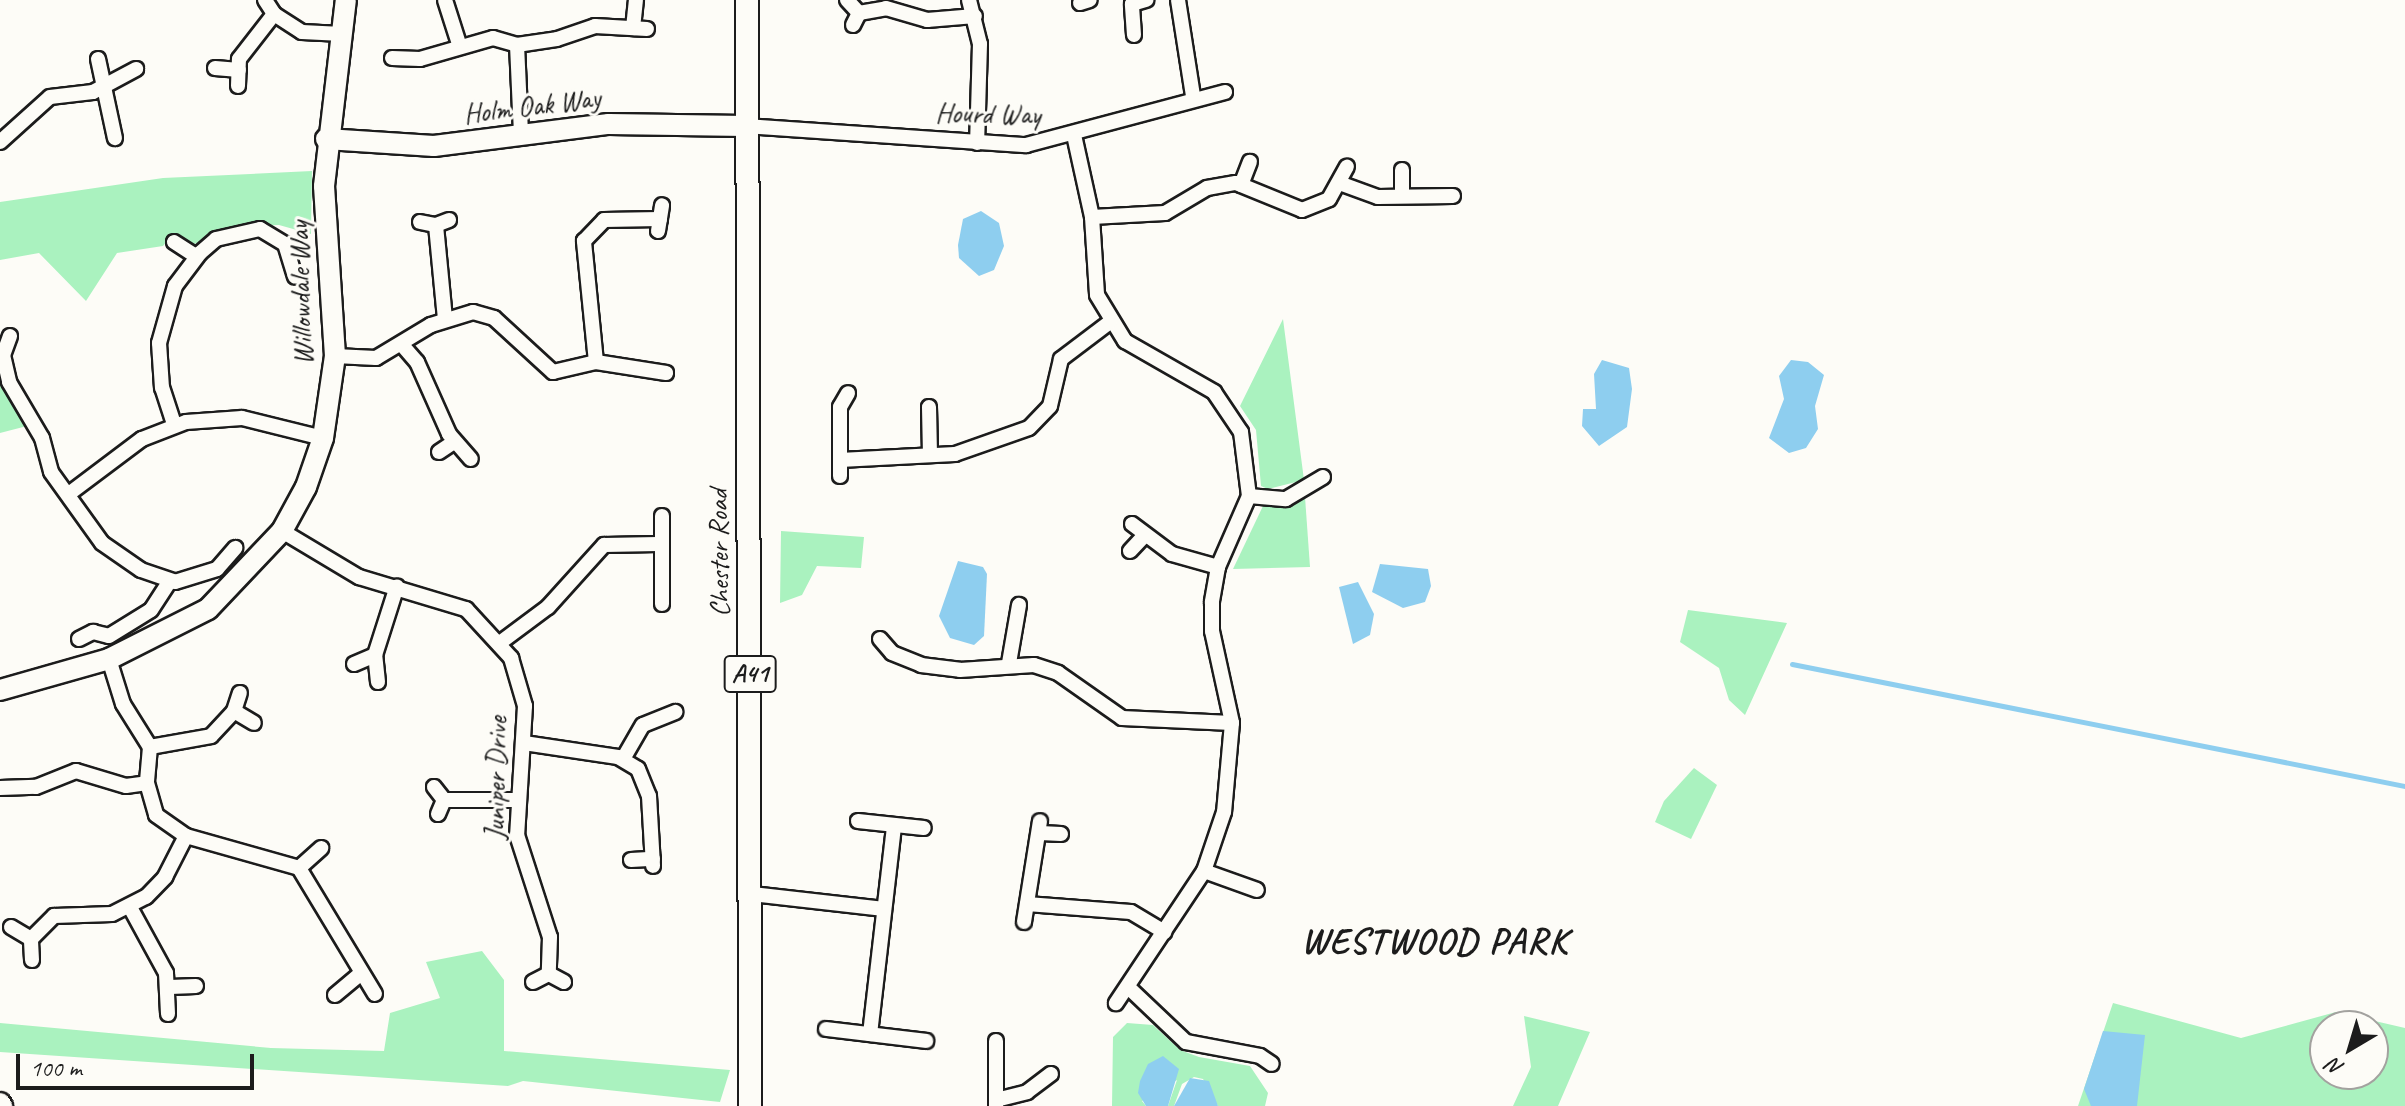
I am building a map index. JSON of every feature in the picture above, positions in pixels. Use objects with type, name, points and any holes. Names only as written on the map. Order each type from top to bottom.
[{"type":"main road","name":"Chester Road","points":[[747,0],[745,126],[752,894],[750,1106]]},
{"type":"street","points":[[265,0],[274,14],[302,32],[337,34]]},
{"type":"street","name":"Willowdale Way","points":[[0,690],[109,659],[208,609],[282,531],[323,438],[335,356],[326,139],[337,34],[346,0]]},
{"type":"street","points":[[445,0],[459,44]]},
{"type":"street","points":[[392,58],[420,59],[459,44],[493,38],[517,45],[595,26],[640,28],[636,0]]},
{"type":"street","points":[[847,0],[856,19],[901,8],[927,20],[975,16]]},
{"type":"street","points":[[969,0],[975,16],[977,143]]},
{"type":"street","points":[[1178,0],[1193,96]]},
{"type":"street","points":[[1133,1],[1134,35]]},
{"type":"street","points":[[238,86],[239,59],[274,14]]},
{"type":"street","points":[[517,45],[521,133]]},
{"type":"street","points":[[98,59],[107,86],[115,138]]},
{"type":"street","points":[[215,68],[239,70]]},
{"type":"street","points":[[0,142],[50,97],[107,86],[136,69]]},
{"type":"street","name":"Hourd Way","points":[[745,126],[1026,145],[1074,135],[1193,96],[1225,92]]},
{"type":"street","name":"Holm Oak Way","points":[[326,139],[434,146],[609,124],[745,126]]},
{"type":"street","points":[[1074,135],[1092,217],[1097,295],[1110,322],[1125,341],[1214,392],[1241,432],[1249,496],[1218,567],[1212,631],[1232,723],[1224,812],[1204,871],[1116,1003]]},
{"type":"street","points":[[1241,185],[1250,162]]},
{"type":"street","points":[[1092,217],[1165,213],[1207,188],[1241,185],[1302,210],[1329,199],[1342,184],[1347,167]]},
{"type":"street","points":[[1402,170],[1402,195]]},
{"type":"street","points":[[1342,184],[1378,197],[1453,196]]},
{"type":"street","points":[[596,362],[584,241],[604,220],[660,218]]},
{"type":"street","points":[[420,222],[443,222],[445,319]]},
{"type":"street","points":[[174,424],[162,388],[159,343],[175,286],[197,257],[216,239],[260,229],[285,244],[295,276]]},
{"type":"street","points":[[174,242],[197,257]]},
{"type":"street","points":[[335,356],[376,358],[403,346],[445,319],[473,312],[494,318],[553,372],[596,362],[666,373]]},
{"type":"street","points":[[840,460],[930,455],[998,442],[1043,418],[1061,359],[1110,322]]},
{"type":"street","points":[[5,344],[9,382],[42,438],[51,472],[70,493],[102,543],[141,570],[170,581],[217,569],[235,548]]},
{"type":"street","points":[[403,346],[454,442],[471,459]]},
{"type":"street","points":[[840,476],[840,407],[848,393]]},
{"type":"street","points":[[930,455],[936,415]]},
{"type":"street","points":[[70,493],[142,439],[174,424],[242,418],[323,438]]},
{"type":"street","points":[[439,452],[454,442]]},
{"type":"street","points":[[1249,496],[1286,499],[1315,492],[1323,477]]},
{"type":"street","points":[[662,516],[658,544],[662,604]]},
{"type":"street","points":[[1132,524],[1143,537],[1172,554],[1218,567]]},
{"type":"street","name":"Juniper Drive","points":[[282,531],[341,569],[466,609],[501,642],[521,685],[524,743],[516,800],[519,850],[550,937],[549,974]]},
{"type":"street","points":[[1130,551],[1143,537]]},
{"type":"street","points":[[501,642],[548,607],[604,545],[658,544]]},
{"type":"street","points":[[79,639],[93,632],[109,636],[151,610],[170,581]]},
{"type":"street","points":[[378,682],[375,655],[397,586]]},
{"type":"street","points":[[1009,663],[1019,605]]},
{"type":"street","points":[[880,639],[892,653],[921,665],[960,670],[1009,663],[1058,673],[1122,718],[1232,723]]},
{"type":"street","points":[[354,664],[375,655]]},
{"type":"street","points":[[109,659],[123,704],[150,747],[147,783],[156,815],[186,836],[299,868],[359,975],[375,994]]},
{"type":"street","points":[[150,747],[211,736],[234,711],[240,693]]},
{"type":"street","points":[[234,711],[254,723]]},
{"type":"street","points":[[623,759],[643,725],[675,712]]},
{"type":"street","points":[[524,743],[623,759],[638,769],[649,796],[653,862],[631,860]]},
{"type":"street","points":[[0,788],[36,787],[76,771],[126,786],[147,783]]},
{"type":"street","points":[[434,787],[441,807],[516,800]]},
{"type":"street","points":[[858,821],[924,828]]},
{"type":"street","points":[[870,1034],[894,825]]},
{"type":"street","points":[[1024,922],[1040,827],[1061,834]]},
{"type":"street","points":[[32,960],[31,939],[54,916],[131,909],[165,877],[186,836]]},
{"type":"street","points":[[299,868],[321,848]]},
{"type":"street","points":[[1204,871],[1257,890]]},
{"type":"street","points":[[752,894],[884,909]]},
{"type":"street","points":[[1027,904],[1131,912],[1164,932]]},
{"type":"street","points":[[131,909],[161,958],[170,987],[168,1014]]},
{"type":"street","points":[[11,927],[31,939]]},
{"type":"street","points":[[533,982],[549,974],[564,982]]},
{"type":"street","points":[[335,995],[359,975]]},
{"type":"street","points":[[170,987],[196,986]]},
{"type":"street","points":[[1128,987],[1186,1042],[1266,1054]]},
{"type":"street","points":[[826,1029],[926,1041]]},
{"type":"street","points":[[996,1041],[996,1103],[1027,1092],[1051,1074]]},
{"type":"green space","points":[[312,171],[311,234],[279,225],[246,226],[194,244],[171,236],[163,246],[117,253],[86,301],[39,253],[0,260],[0,202],[163,178]]},
{"type":"green space","points":[[1283,319],[1304,480],[1268,489],[1261,486],[1256,430],[1240,406]]},
{"type":"green space","points":[[0,377],[27,426],[0,433]]},
{"type":"green space","points":[[1305,497],[1310,567],[1233,569],[1263,506]]},
{"type":"green space","points":[[781,531],[864,537],[861,568],[817,566],[802,595],[780,603]]},
{"type":"green space","points":[[1688,610],[1787,623],[1745,715],[1729,700],[1719,668],[1680,642]]},
{"type":"green space","points":[[1694,768],[1717,785],[1691,839],[1655,822],[1664,801]]},
{"type":"green space","points":[[482,951],[504,980],[504,1051],[730,1070],[720,1102],[523,1081],[508,1086],[0,1052],[0,1023],[271,1048],[384,1051],[390,1013],[440,998],[426,962]]},
{"type":"green space","points":[[2113,1003],[2241,1038],[2309,1019],[2309,1090],[2389,1090],[2389,1024],[2405,1028],[2405,1106],[2078,1106]]},
{"type":"green space","points":[[1524,1016],[1590,1032],[1558,1106],[1513,1106],[1531,1067]]},
{"type":"green space","points":[[1127,1023],[1153,1025],[1180,1050],[1199,1057],[1250,1066],[1268,1093],[1265,1106],[1218,1106],[1203,1079],[1194,1077],[1182,1084],[1174,1106],[1168,1106],[1177,1080],[1142,1101],[1146,1106],[1112,1106],[1113,1037]]},
{"type":"water","points":[[981,211],[999,223],[1004,246],[994,270],[979,276],[959,258],[958,245],[963,219]]},
{"type":"water","points":[[1602,360],[1629,368],[1632,389],[1627,427],[1599,446],[1582,426],[1583,409],[1596,409],[1594,374]]},
{"type":"water","points":[[1791,360],[1808,362],[1824,375],[1815,406],[1818,429],[1806,448],[1789,453],[1769,438],[1784,399],[1779,376]]},
{"type":"water","points":[[958,561],[983,567],[987,574],[984,636],[974,645],[950,638],[939,616]]},
{"type":"water","points":[[1380,564],[1428,569],[1431,586],[1425,602],[1403,608],[1372,592]]},
{"type":"water","points":[[1358,582],[1374,614],[1370,635],[1353,644],[1339,587]]},
{"type":"water","points":[[2103,1031],[2145,1035],[2137,1106],[2091,1106],[2084,1089]]},
{"type":"water","points":[[1163,1056],[1179,1069],[1168,1106],[1146,1106],[1138,1093],[1140,1081],[1148,1064]]},
{"type":"water","points":[[1190,1078],[1209,1081],[1218,1106],[1174,1106]]},
{"type":"waterway","points":[[1792,664],[2405,786]]},
{"type":"district","name":"WESTWOOD PARK","points":[[1435,942]]}]
